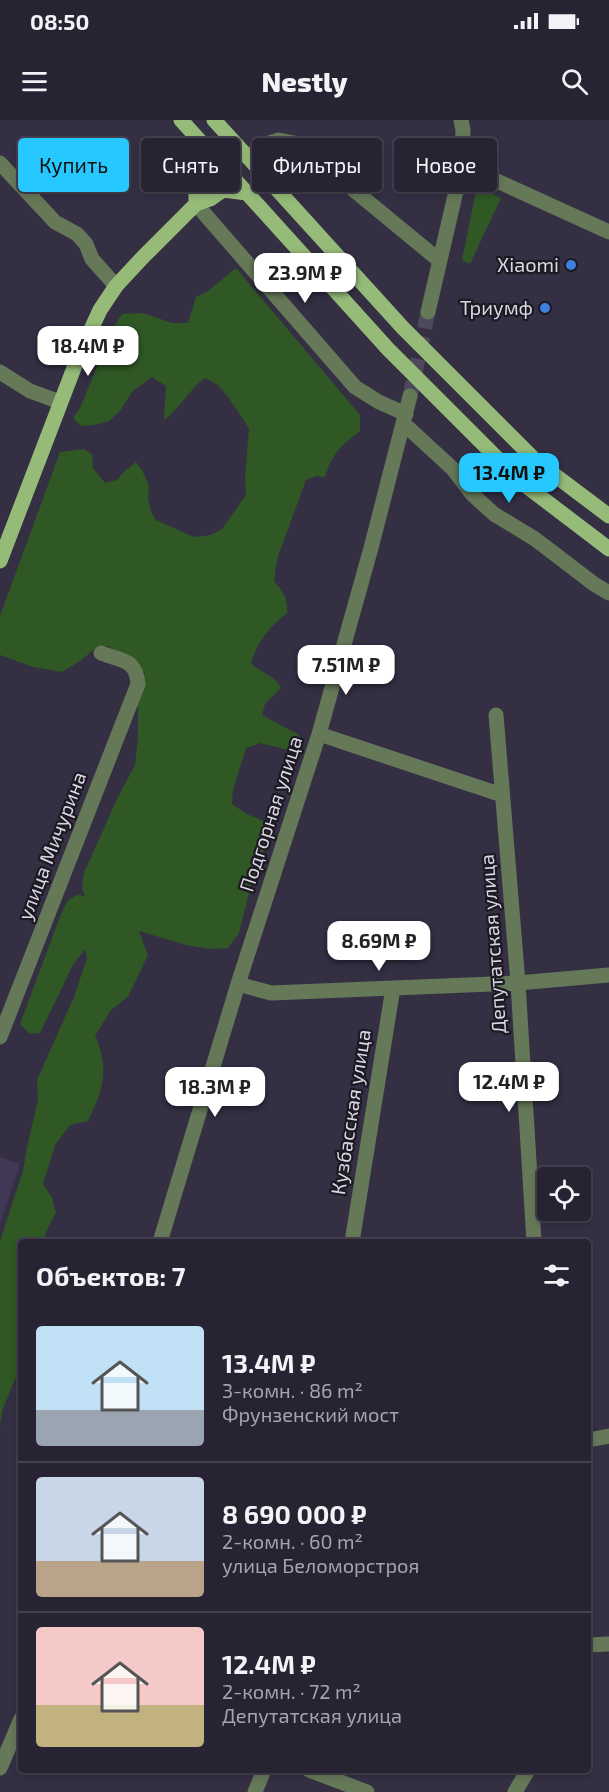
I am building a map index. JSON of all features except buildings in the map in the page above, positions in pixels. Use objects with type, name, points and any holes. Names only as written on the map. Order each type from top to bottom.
[{"type":"main road","points":[[181,120],[197,138]]},
{"type":"main road","points":[[214,120],[403,328],[536,461],[609,516]]},
{"type":"main road","points":[[240,185],[388,349],[520,482],[609,549]]},
{"type":"main road","points":[[0,561],[85,339],[116,286],[196,204],[210,199],[223,190],[247,193]]},
{"type":"main road","points":[[196,192],[196,204]]},
{"type":"street","points":[[248,157],[263,146],[279,140],[294,143],[440,261]]},
{"type":"street","points":[[0,164],[55,222],[77,234],[86,244],[92,259],[116,286]]},
{"type":"street","points":[[497,181],[609,232]]},
{"type":"street","points":[[429,312],[456,192]]},
{"type":"street","points":[[196,204],[355,387],[405,418],[453,469],[472,494],[494,514],[535,539],[609,593]]},
{"type":"street","points":[[0,372],[30,391],[60,402]]},
{"type":"street","name":"Подгорная улица","points":[[162,1239],[238,984],[319,734],[371,548],[410,396]]},
{"type":"street","name":"улица Мичурина","points":[[0,1037],[138,684],[137,670],[131,664],[101,653]]},
{"type":"street","name":"Депутатская улица","points":[[496,715],[518,983],[534,1239]]},
{"type":"street","points":[[319,734],[502,795]]},
{"type":"street","points":[[238,984],[271,993],[518,983],[609,975]]},
{"type":"street","name":"Кузбасская улица","points":[[352,1239],[393,988]]},
{"type":"street","points":[[591,1439],[609,1436]]},
{"type":"street","points":[[591,1645],[609,1644]]},
{"type":"street","points":[[0,1768],[18,1726]]},
{"type":"street","points":[[255,1792],[263,1773]]},
{"type":"street","points":[[317,1773],[368,1792]]},
{"type":"street","points":[[515,1792],[526,1773]]},
{"type":"shaded area","points":[[0,1157],[20,1164],[0,1224]]},
{"type":"green space","points":[[476,192],[488,192],[501,198],[470,264],[462,260]]},
{"type":"green space","points":[[236,268],[360,415],[360,431],[338,451],[325,477],[316,476],[306,480],[277,559],[274,581],[284,595],[287,613],[265,635],[251,663],[275,680],[281,688],[265,704],[262,715],[299,735],[299,746],[292,751],[260,743],[246,748],[233,790],[232,804],[247,814],[273,825],[250,889],[239,933],[228,948],[211,949],[186,945],[139,931],[148,955],[128,997],[111,1010],[95,1036],[100,1048],[103,1069],[98,1099],[88,1121],[70,1125],[55,1145],[43,1184],[52,1198],[56,1212],[45,1234],[46,1239],[18,1239],[18,1372],[3,1408],[0,1425],[0,1241],[23,1171],[38,1100],[37,1080],[74,997],[87,958],[85,949],[73,965],[40,1033],[30,1034],[20,1024],[68,900],[79,894],[85,897],[82,887],[84,873],[135,765],[138,704],[145,674],[135,661],[108,646],[98,646],[62,672],[33,667],[0,655],[0,616],[60,452],[84,449],[92,454],[93,468],[105,483],[117,480],[136,462],[149,486],[148,499],[151,512],[156,520],[194,537],[211,535],[222,529],[246,495],[249,428],[218,385],[205,378],[164,420],[166,386],[152,377],[132,392],[120,411],[109,421],[81,426],[73,418],[80,408],[112,330],[122,314],[143,313],[172,323],[188,323],[196,297],[208,291]]},
{"type":"tunnel","points":[[410,396],[428,312]]},
{"type":"place","name":"Xiaomi","points":[[571,265]]},
{"type":"place","name":"Триумф","points":[[545,308]]}]
